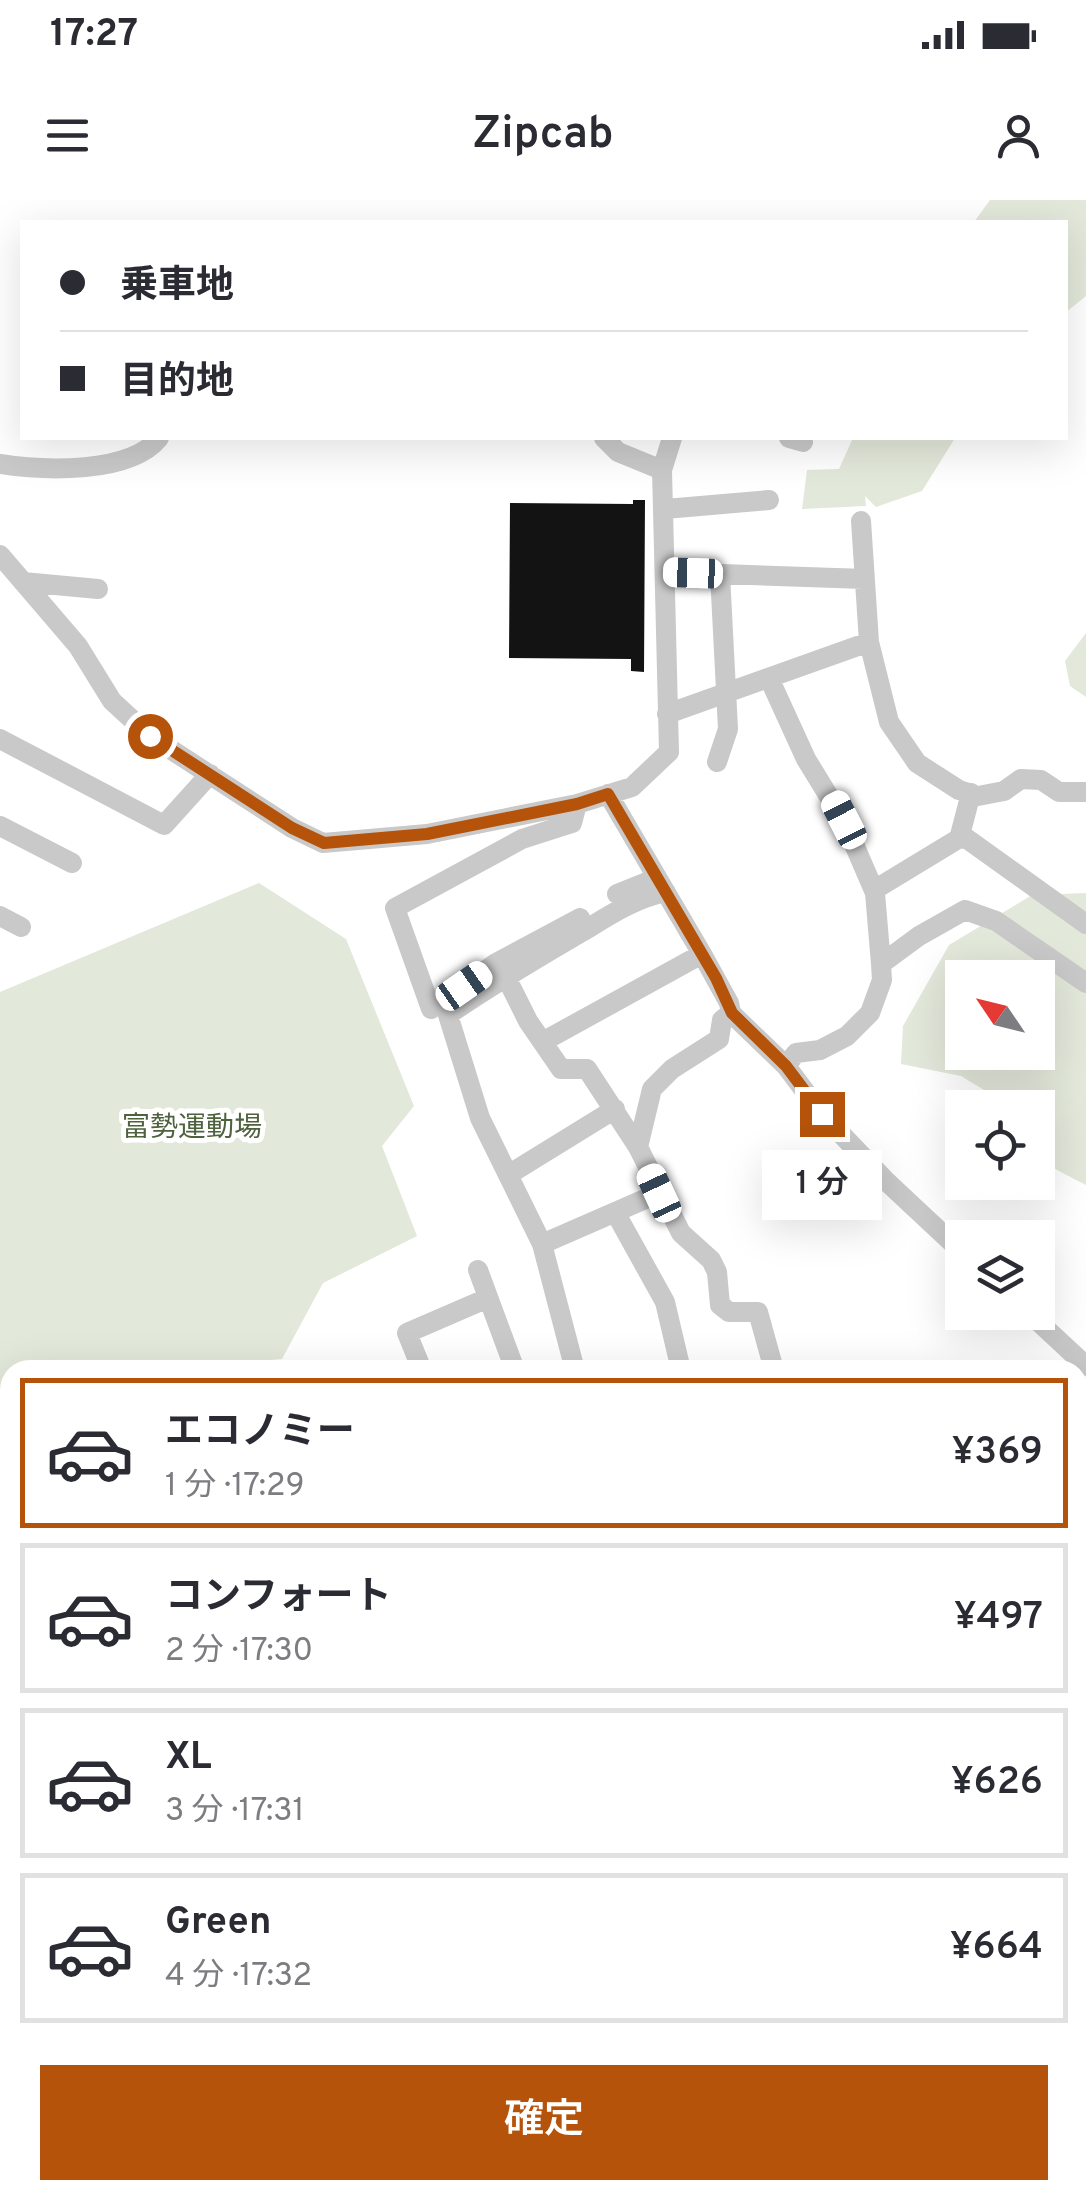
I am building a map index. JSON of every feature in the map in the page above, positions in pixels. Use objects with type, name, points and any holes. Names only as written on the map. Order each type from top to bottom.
[{"type":"street","points":[[0,464],[20,467],[120,463],[142,454],[157,440]]},
{"type":"street","points":[[606,440],[618,452],[662,470]]},
{"type":"street","points":[[2,564],[23,582],[78,646],[112,701],[150,736],[292,828],[324,843],[427,834],[577,804],[632,788],[669,752],[662,470],[671,440]]},
{"type":"street","points":[[665,509],[770,500]]},
{"type":"street","points":[[861,522],[869,642],[890,722],[917,763],[978,796],[1004,790],[1021,779],[1042,780],[1059,792],[1086,792]]},
{"type":"street","points":[[666,572],[865,579]]},
{"type":"street","points":[[717,762],[728,729],[720,574]]},
{"type":"street","points":[[23,582],[98,589]]},
{"type":"street","points":[[667,714],[869,642]]},
{"type":"street","points":[[769,678],[806,759],[844,820],[874,890],[882,980],[870,1013],[847,1036],[820,1050],[796,1053],[786,1066]]},
{"type":"street","points":[[0,739],[164,826],[210,774]]},
{"type":"street","points":[[959,839],[971,793]]},
{"type":"street","points":[[608,794],[732,1013],[786,1066],[814,1105],[885,1180],[945,1236]]},
{"type":"street","points":[[577,804],[572,823],[522,839],[395,908],[431,1009],[496,963],[602,902],[644,881],[662,885]]},
{"type":"street","points":[[0,826],[72,863]]},
{"type":"street","points":[[874,890],[963,836],[1086,924]]},
{"type":"street","points":[[572,1360],[542,1244],[480,1118],[448,1015],[505,975],[662,885]]},
{"type":"street","points":[[881,964],[919,936],[966,910],[996,920],[1086,983]]},
{"type":"street","points":[[0,916],[21,927]]},
{"type":"street","points":[[544,1041],[702,954]]},
{"type":"street","points":[[505,975],[528,1021],[561,1069],[587,1068],[614,1109],[638,1147],[681,1233],[711,1260],[720,1305],[729,1312],[758,1312],[771,1360]]},
{"type":"street","points":[[638,1147],[652,1089],[672,1070],[719,1038],[722,1020],[732,1013]]},
{"type":"street","points":[[508,1175],[614,1109]]},
{"type":"street","points":[[542,1244],[659,1193]]},
{"type":"street","points":[[615,1212],[666,1302],[679,1360]]},
{"type":"street","points":[[478,1270],[511,1360]]},
{"type":"street","points":[[418,1360],[406,1332],[488,1298]]},
{"type":"street","points":[[1047,1330],[1080,1360]]},
{"type":"green space","points":[[990,200],[1086,200],[1086,296],[1068,311],[1068,220],[975,220]]},
{"type":"green space","points":[[852,440],[954,440],[922,491],[876,507],[865,496],[866,506],[802,509],[807,470],[839,469]]},
{"type":"green space","points":[[1086,633],[1086,697],[1070,686],[1065,661]]},
{"type":"green space","name":"富勢運動場","points":[[259,883],[346,939],[414,1106],[382,1146],[417,1236],[323,1283],[282,1359],[0,1360],[0,992]]},
{"type":"green space","points":[[1086,893],[1086,1185],[1055,1169],[1055,1090],[984,1090],[961,1076],[901,1064],[903,1026],[949,945],[1032,895]]},
{"type":"building","points":[[633,500],[645,500],[644,672],[631,671],[631,659],[509,658],[510,503],[633,504]]},
{"type":"route","points":[[150,736],[292,828],[324,843],[427,834],[577,804],[608,794],[716,978],[732,1013],[786,1066],[822,1114]]}]
